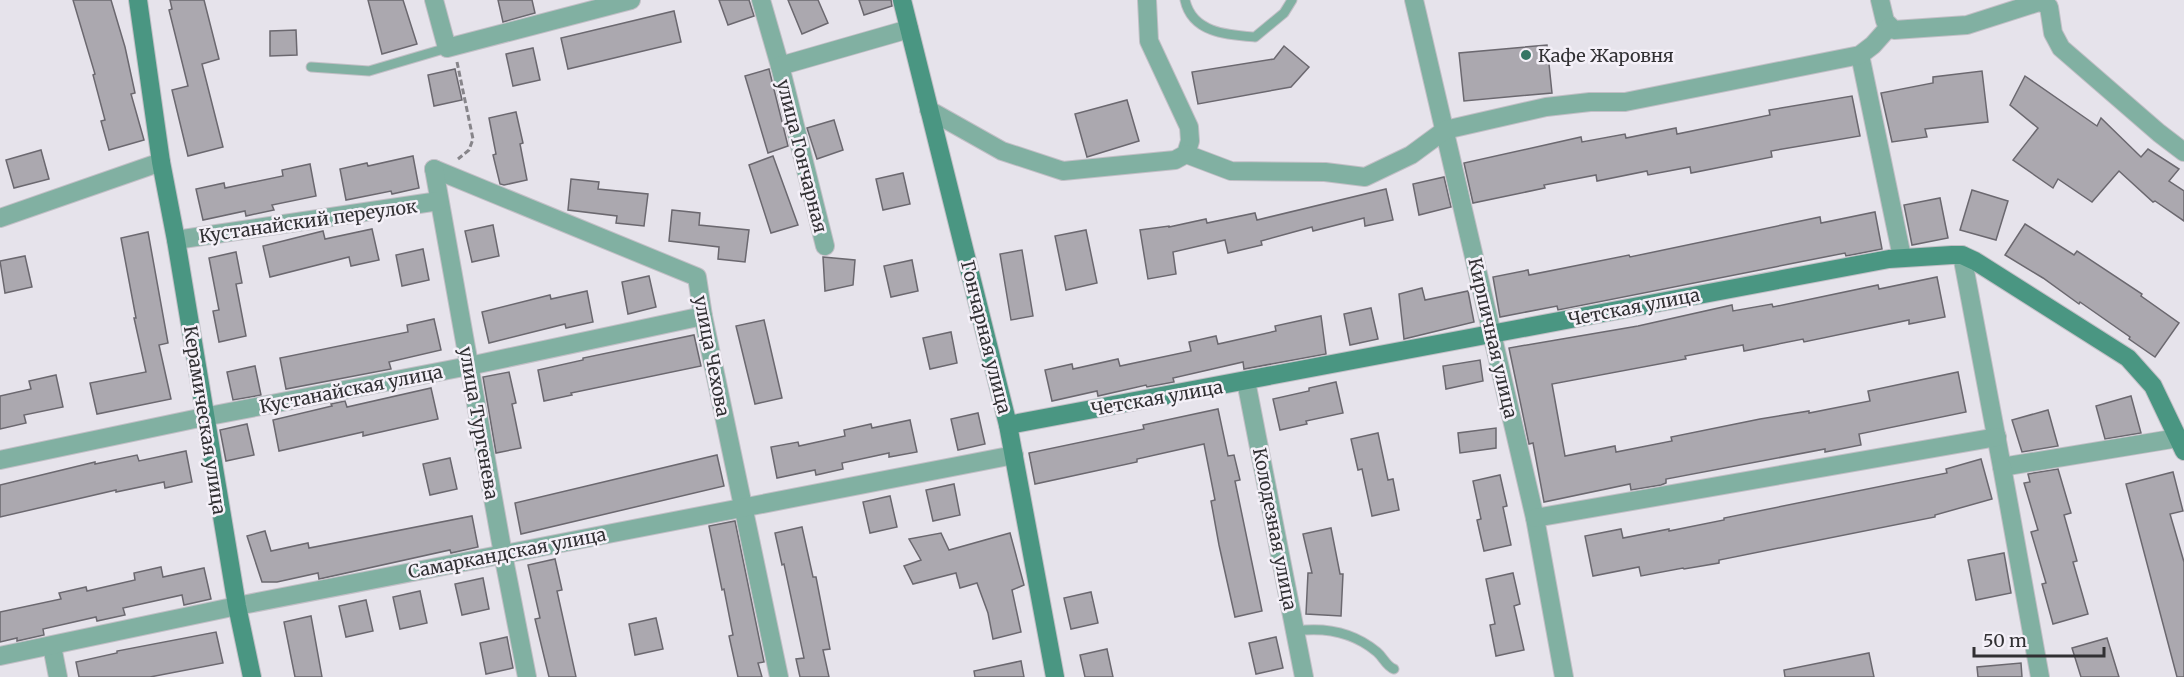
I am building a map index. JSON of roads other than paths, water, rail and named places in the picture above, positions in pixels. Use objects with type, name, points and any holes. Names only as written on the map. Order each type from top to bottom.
[{"type":"street","name":"Керамическая улица","points":[[138,0],[161,162],[237,606],[252,677]]},
{"type":"street","points":[[434,0],[451,47],[631,0]]},
{"type":"street","name":"улица Гончарная","points":[[761,0],[825,246]]},
{"type":"street","name":"Гончарная улица","points":[[902,0],[1008,425],[1055,677]]},
{"type":"street","points":[[929,110],[1002,151],[1063,171],[1175,160],[1186,154],[1190,141],[1189,127],[1149,41],[1147,0]]},
{"type":"street","name":"Кирпичная улица","points":[[1413,0],[1535,518],[1564,677]]},
{"type":"street","points":[[1880,0],[1885,21],[1894,30],[1967,25],[2039,3],[2045,4],[2049,8],[2053,33],[2061,48],[2159,134],[2184,152]]},
{"type":"street","points":[[1186,154],[1231,171],[1325,172],[1365,177],[1411,156],[1444,130],[1546,107],[1590,102],[1625,102],[1860,55],[1873,45],[1889,27]]},
{"type":"street","name":"улица Гончарная","points":[[780,66],[909,29]]},
{"type":"street","points":[[1860,55],[1902,257]]},
{"type":"street","points":[[0,218],[161,162]]},
{"type":"street","name":"улица Тургенева","points":[[434,169],[527,677]]},
{"type":"street","name":"улица Чехова","points":[[434,169],[697,277],[703,316],[779,677]]},
{"type":"street","name":"Кустанайский переулок","points":[[176,240],[439,201]]},
{"type":"street","points":[[1962,255],[2040,677]]},
{"type":"street","points":[[1962,255],[2128,358],[2153,386],[2181,444],[2002,467]]},
{"type":"street","name":"Четская улица","points":[[1008,425],[1902,257],[1962,255]]},
{"type":"street","name":"Кустанайская улица","points":[[0,460],[204,417],[469,366],[703,316]]},
{"type":"street","name":"Колодезная улица","points":[[1246,381],[1304,677]]},
{"type":"street","points":[[1535,518],[1997,437]]},
{"type":"street","name":"Самаркандская улица","points":[[0,656],[237,606],[1014,455]]},
{"type":"street","points":[[52,646],[58,677]]},
{"type":"lane","points":[[1185,0],[1187,9],[1202,26],[1223,35],[1255,37],[1284,13],[1292,0]]},
{"type":"lane","points":[[311,67],[369,71],[451,47]]},
{"type":"lane","points":[[1296,631],[1311,629],[1350,634],[1380,654],[1389,667],[1394,669]]},
{"type":"place","name":"Кафе Жаровня","points":[[1526,55]]}]
